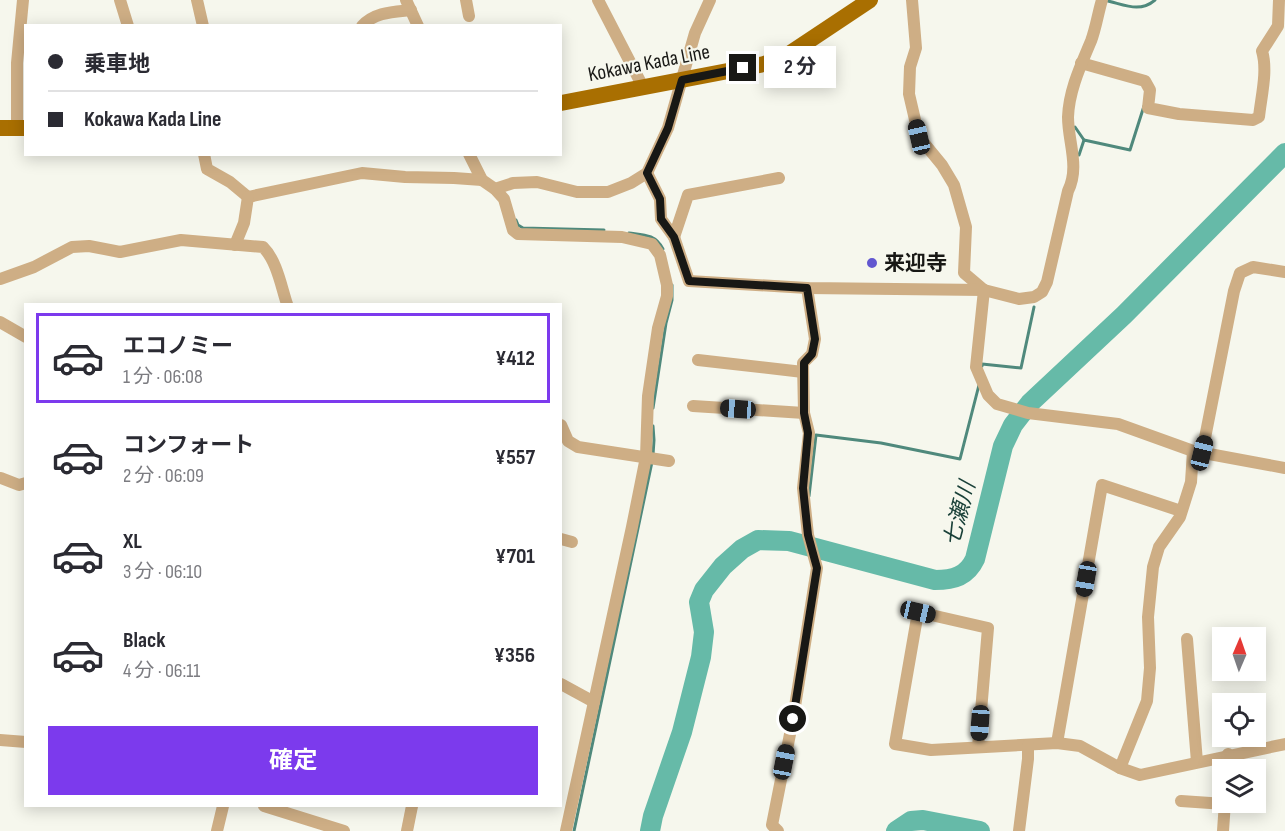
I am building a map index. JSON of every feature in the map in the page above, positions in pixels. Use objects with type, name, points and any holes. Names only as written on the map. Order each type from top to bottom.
[{"type":"main road","name":"Kokawa Kada Line","points":[[562,103],[764,64],[786,56],[870,0]]},
{"type":"street","points":[[14,128],[23,0]]},
{"type":"street","points":[[120,0],[127,24]]},
{"type":"street","points":[[197,0],[203,24]]},
{"type":"street","points":[[466,0],[469,16]]},
{"type":"street","points":[[598,0],[643,87]]},
{"type":"street","points":[[495,189],[513,183],[537,182],[577,192],[608,192],[631,183],[647,173],[668,128],[695,33],[710,0]]},
{"type":"street","points":[[912,0],[916,48],[910,67],[909,94],[919,137],[942,165],[954,185],[966,227],[964,273],[984,290]]},
{"type":"street","points":[[647,173],[660,199],[661,219],[674,237],[689,281],[807,288],[984,290],[1019,299],[1034,297],[1042,292],[1047,282],[1074,169],[1068,119],[1069,106],[1102,0]]},
{"type":"street","points":[[1081,63],[1145,81],[1150,90],[1148,108],[1179,114],[1253,120],[1259,117],[1263,87],[1264,58],[1262,51],[1278,26],[1279,0]]},
{"type":"street","points":[[364,24],[369,18],[408,5],[417,24]]},
{"type":"street","points":[[204,156],[207,169],[230,182],[248,197]]},
{"type":"street","points":[[470,156],[482,180],[504,199],[513,230],[518,234],[632,239],[652,244],[660,255],[667,285],[667,296],[658,328],[648,396],[648,457],[566,831]]},
{"type":"street","points":[[248,197],[362,173],[482,180]]},
{"type":"street","points":[[674,237],[688,195],[779,178]]},
{"type":"street","points":[[235,245],[244,224],[248,197]]},
{"type":"street","points":[[0,279],[34,267],[72,247],[90,246],[120,252],[182,240],[263,247],[268,252],[287,303]]},
{"type":"street","points":[[1120,768],[1147,701],[1150,668],[1148,617],[1153,567],[1159,547],[1180,517],[1191,482],[1234,291],[1240,273],[1252,267],[1285,272]]},
{"type":"street","points":[[778,831],[772,825],[793,719],[817,568],[808,535],[803,488],[808,433],[804,413],[804,363],[812,354],[815,339],[807,288]]},
{"type":"street","points":[[984,290],[976,367],[988,395],[997,404],[1028,413],[1118,424],[1198,452],[1285,468]]},
{"type":"street","points":[[0,322],[24,337]]},
{"type":"street","points":[[698,360],[804,372]]},
{"type":"street","points":[[693,406],[804,413]]},
{"type":"street","points":[[562,427],[568,441],[578,447],[669,461]]},
{"type":"street","points":[[1,478],[20,485],[24,484]]},
{"type":"street","points":[[1057,743],[1102,485],[1181,511]]},
{"type":"street","points":[[978,747],[988,628],[918,612],[895,744],[931,750],[978,747],[1028,753],[1057,743],[1080,746],[1120,768],[1140,775],[1228,754],[1285,744]]},
{"type":"street","points":[[1187,639],[1197,762]]},
{"type":"street","points":[[562,685],[594,702]]},
{"type":"street","points":[[0,740],[24,742]]},
{"type":"street","points":[[1019,831],[1028,753]]},
{"type":"street","points":[[1228,754],[1228,759]]},
{"type":"street","points":[[1181,801],[1212,802]]},
{"type":"street","points":[[217,831],[223,807]]},
{"type":"street","points":[[267,807],[344,831]]},
{"type":"street","points":[[407,831],[412,807]]},
{"type":"street","points":[[1224,831],[1225,813]]},
{"type":"waterway","points":[[1108,1],[1138,7],[1155,0]]},
{"type":"waterway","points":[[1079,155],[1084,140],[1130,150],[1144,106]]},
{"type":"waterway","points":[[1075,127],[1084,140]]},
{"type":"waterway","name":"七瀬川","points":[[650,831],[682,732],[701,657],[704,632],[699,602],[704,590],[723,566],[742,549],[758,540],[789,541],[935,580],[954,578],[964,573],[975,559],[1003,446],[1013,425],[1030,403],[1124,315],[1285,153]]},
{"type":"waterway","points":[[516,220],[523,228],[604,230]]},
{"type":"waterway","points":[[629,233],[653,238],[663,249]]},
{"type":"waterway","points":[[653,408],[666,323],[672,300],[672,285]]},
{"type":"waterway","points":[[982,366],[982,364],[1021,368],[1034,307]]},
{"type":"waterway","points":[[809,496],[816,435],[881,443],[960,459],[979,385]]},
{"type":"waterway","points":[[653,426],[653,455]]},
{"type":"waterway","points":[[574,831],[652,462]]},
{"type":"waterway","points":[[896,831],[911,821],[923,820],[980,831]]},
{"type":"place","name":"来迎寺","points":[[872,263]]},
{"type":"route","points":[[743,68],[682,80],[668,128],[647,173],[660,199],[661,219],[674,237],[689,281],[807,288],[815,339],[812,354],[804,363],[804,413],[808,433],[803,488],[808,535],[817,568],[793,719]]}]
